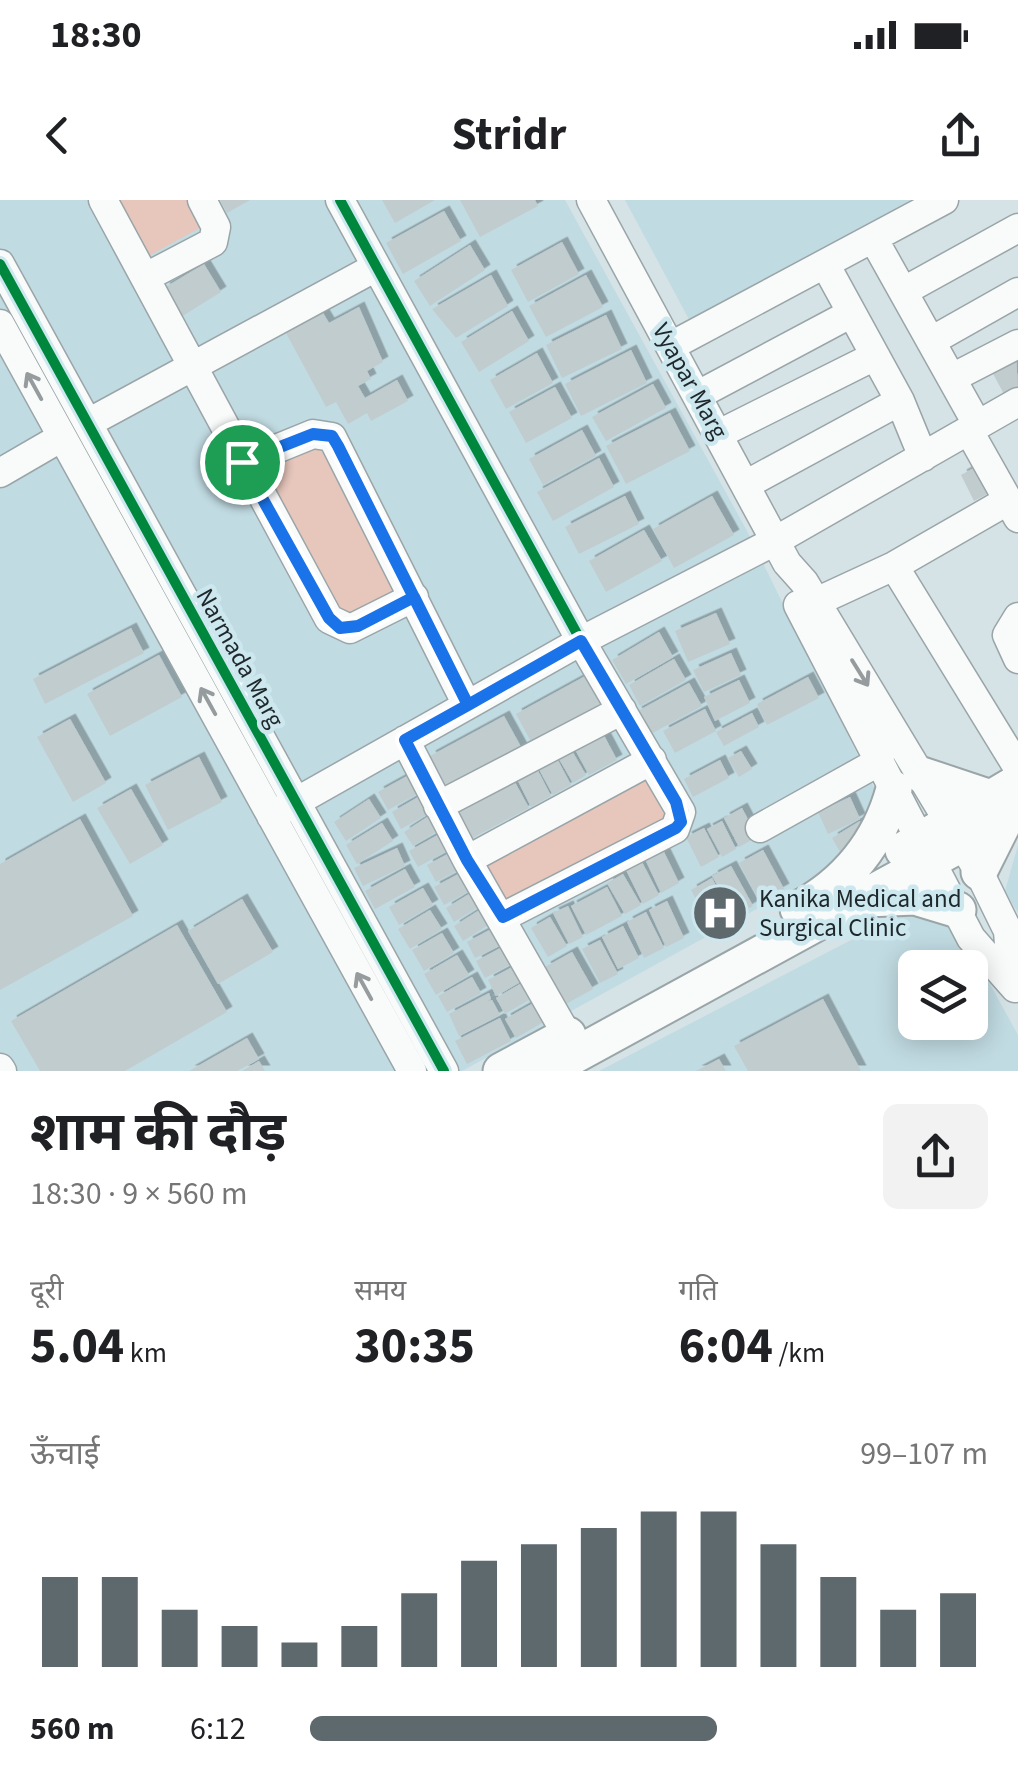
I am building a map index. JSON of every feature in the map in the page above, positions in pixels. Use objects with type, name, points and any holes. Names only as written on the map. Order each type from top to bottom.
[{"type":"main road","points":[[546,1071],[844,896],[874,842],[899,775],[1008,803]]},
{"type":"main road","points":[[501,1071],[844,896],[949,847],[1008,803]]},
{"type":"main road","points":[[949,847],[1008,803]]},
{"type":"main road","points":[[844,896],[916,897],[958,910]]},
{"type":"street","points":[[103,200],[196,364],[242,462],[329,618],[340,628],[358,626],[414,597]]},
{"type":"street","points":[[146,277],[213,242],[216,227],[202,200]]},
{"type":"street","points":[[340,200],[581,641],[681,812],[676,828],[503,917]]},
{"type":"street","name":"Vyapar Marg","points":[[591,200],[781,552],[816,602],[899,775]]},
{"type":"street","points":[[671,346],[944,200]]},
{"type":"street","points":[[904,291],[1018,228]]},
{"type":"street","points":[[816,602],[1013,509],[973,428],[954,377],[873,238]]},
{"type":"street","name":"Narmada Marg","points":[[0,264],[444,1071]]},
{"type":"street","points":[[825,264],[900,401],[924,458]]},
{"type":"street","points":[[88,423],[376,267]]},
{"type":"street","points":[[933,340],[1018,292]]},
{"type":"street","points":[[698,395],[850,314]]},
{"type":"street","name":"Narmada Marg","points":[[0,324],[412,1071]]},
{"type":"street","points":[[954,377],[1018,344]]},
{"type":"street","points":[[719,434],[876,356]]},
{"type":"street","points":[[747,484],[900,401]]},
{"type":"street","points":[[271,816],[581,641],[781,552],[1018,402]]},
{"type":"street","points":[[242,462],[313,434],[332,436],[468,705]]},
{"type":"street","points":[[0,473],[62,437]]},
{"type":"street","name":"Vyapar Marg","points":[[781,552],[791,592],[899,775],[949,847]]},
{"type":"street","points":[[894,566],[1018,768]]},
{"type":"street","points":[[1018,617],[1007,636],[1018,659]]},
{"type":"street","points":[[438,806],[622,710]]},
{"type":"street","points":[[405,740],[467,860],[567,1035]]},
{"type":"street","points":[[467,860],[652,760]]},
{"type":"street","points":[[760,828],[899,775]]},
{"type":"street","points":[[949,847],[958,910],[979,950],[1015,989]]},
{"type":"street","points":[[949,847],[1008,931],[1015,989]]},
{"type":"shaded area","points":[[0,200],[565,200],[746,529],[881,802],[868,848],[462,1071],[0,1071]]},
{"type":"shaded area","points":[[115,200],[194,200],[207,224],[147,257]]},
{"type":"shaded area","points":[[625,200],[923,200],[692,325]]},
{"type":"shaded area","points":[[321,436],[404,593],[345,625],[261,468]]},
{"type":"shaded area","points":[[645,771],[672,821],[507,913],[480,863]]},
{"type":"shaded area","points":[[1018,845],[1018,913],[1005,891]]},
{"type":"shaded area","points":[[903,913],[958,926],[971,950],[898,950],[898,1040],[988,1040],[988,980],[1018,1035],[1018,1071],[599,1071]]},
{"type":"building","points":[[220,200],[250,200],[227,213]]},
{"type":"building","points":[[382,200],[435,200],[395,223]]},
{"type":"building","points":[[460,200],[535,200],[538,206],[480,237]]},
{"type":"building","points":[[444,211],[461,241],[403,274],[386,243]]},
{"type":"building","points":[[562,242],[579,274],[528,302],[511,270]]},
{"type":"building","points":[[470,245],[485,270],[430,306],[414,281]]},
{"type":"building","points":[[204,264],[221,292],[181,317],[164,288]]},
{"type":"building","points":[[491,275],[508,306],[456,338],[432,309]]},
{"type":"building","points":[[586,275],[603,307],[546,337],[529,306]]},
{"type":"building","points":[[359,307],[383,362],[367,371],[371,379],[358,386],[365,398],[397,380],[408,401],[371,421],[367,413],[348,424],[336,402],[326,407],[286,333],[323,313],[329,323]]},
{"type":"building","points":[[512,311],[529,341],[479,372],[461,342]]},
{"type":"building","points":[[606,315],[622,349],[562,378],[546,345]]},
{"type":"building","points":[[631,350],[647,383],[581,416],[565,384]]},
{"type":"building","points":[[537,353],[553,383],[506,409],[490,380]]},
{"type":"building","points":[[1016,357],[1018,389],[1005,396],[991,370]]},
{"type":"building","points":[[653,384],[666,408],[606,441],[592,417]]},
{"type":"building","points":[[555,387],[572,418],[526,443],[509,412]]},
{"type":"building","points":[[670,413],[690,451],[626,484],[606,446]]},
{"type":"building","points":[[582,430],[596,456],[543,485],[529,459]]},
{"type":"building","points":[[599,458],[614,487],[553,521],[537,492]]},
{"type":"building","points":[[981,464],[995,490],[974,501],[961,475]]},
{"type":"building","points":[[625,496],[639,524],[579,554],[565,527]]},
{"type":"building","points":[[712,496],[734,535],[674,568],[653,529]]},
{"type":"building","points":[[644,530],[662,561],[606,592],[589,561]]},
{"type":"building","points":[[716,613],[730,644],[688,662],[675,631]]},
{"type":"building","points":[[131,628],[144,653],[45,704],[33,679]]},
{"type":"building","points":[[659,632],[673,657],[626,684],[612,660]]},
{"type":"building","points":[[731,653],[741,675],[704,692],[693,670]]},
{"type":"building","points":[[159,655],[182,697],[110,736],[87,694]]},
{"type":"building","points":[[674,659],[686,680],[640,706],[629,685]]},
{"type":"building","points":[[589,674],[609,710],[536,751],[516,714]]},
{"type":"building","points":[[808,677],[819,698],[767,725],[757,704]]},
{"type":"building","points":[[739,680],[750,703],[715,721],[704,697]]},
{"type":"building","points":[[689,683],[702,706],[649,735],[636,712]]},
{"type":"building","points":[[705,709],[716,731],[675,753],[663,731]]},
{"type":"building","points":[[752,713],[759,727],[724,746],[716,732]]},
{"type":"building","points":[[504,716],[526,756],[452,796],[430,756]]},
{"type":"building","points":[[70,719],[106,783],[73,802],[37,737]]},
{"type":"building","points":[[600,728],[617,760],[589,775],[572,744]]},
{"type":"building","points":[[568,744],[586,775],[573,783],[555,752]]},
{"type":"building","points":[[553,751],[571,785],[553,795],[535,762]]},
{"type":"building","points":[[741,751],[752,769],[739,777],[728,758]]},
{"type":"building","points":[[199,757],[222,802],[168,830],[145,785]]},
{"type":"building","points":[[720,760],[729,778],[693,797],[684,779]]},
{"type":"building","points":[[533,761],[551,796],[531,807],[513,771]]},
{"type":"building","points":[[409,775],[419,793],[388,810],[378,792]]},
{"type":"building","points":[[511,775],[529,808],[461,844],[443,809]]},
{"type":"building","points":[[131,789],[163,845],[130,864],[97,808]]},
{"type":"building","points":[[420,796],[430,813],[401,829],[392,812]]},
{"type":"building","points":[[850,797],[860,819],[828,834],[818,812]]},
{"type":"building","points":[[369,799],[381,818],[346,841],[334,822]]},
{"type":"building","points":[[742,808],[757,837],[739,847],[724,818]]},
{"type":"building","points":[[435,812],[444,827],[413,846],[404,832]]},
{"type":"building","points":[[80,819],[133,916],[0,990],[0,864]]},
{"type":"building","points":[[722,821],[736,849],[722,857],[707,829]]},
{"type":"building","points":[[860,821],[870,838],[842,855],[832,838]]},
{"type":"building","points":[[382,823],[393,841],[357,864],[346,845]]},
{"type":"building","points":[[704,828],[719,857],[701,867],[686,837]]},
{"type":"building","points":[[443,832],[452,848],[418,867],[409,851]]},
{"type":"building","points":[[397,848],[405,866],[363,886],[354,868]]},
{"type":"building","points":[[457,849],[466,866],[436,882],[427,865]]},
{"type":"building","points":[[763,850],[784,889],[760,902],[739,863]]},
{"type":"building","points":[[664,852],[679,883],[661,893],[646,861]]},
{"type":"building","points":[[642,862],[659,895],[643,904],[626,870]]},
{"type":"building","points":[[731,866],[753,906],[735,916],[712,876]]},
{"type":"building","points":[[405,869],[415,887],[375,909],[365,891]]},
{"type":"building","points":[[464,871],[473,889],[444,905],[434,887]]},
{"type":"building","points":[[623,874],[641,905],[625,914],[607,883]]},
{"type":"building","points":[[712,878],[732,916],[711,927],[691,890]]},
{"type":"building","points":[[607,887],[622,916],[586,935],[571,906]]},
{"type":"building","points":[[423,888],[433,905],[399,925],[389,907]]},
{"type":"building","points":[[474,891],[482,905],[454,922],[446,908]]},
{"type":"building","points":[[242,899],[273,952],[218,984],[188,931]]},
{"type":"building","points":[[667,901],[684,938],[666,947],[649,910]]},
{"type":"building","points":[[568,906],[583,937],[569,944],[553,913]]},
{"type":"building","points":[[481,909],[490,924],[463,941],[454,926]]},
{"type":"building","points":[[430,910],[442,929],[410,949],[398,929]]},
{"type":"building","points":[[646,912],[664,948],[644,958],[627,922]]},
{"type":"building","points":[[550,917],[567,946],[548,957],[531,928]]},
{"type":"building","points":[[177,925],[227,1012],[125,1071],[40,1071],[11,1021]]},
{"type":"building","points":[[623,926],[639,958],[618,969],[602,937]]},
{"type":"building","points":[[495,927],[503,944],[475,958],[467,942]]},
{"type":"building","points":[[442,933],[454,953],[424,971],[412,950]]},
{"type":"building","points":[[600,940],[618,974],[600,983],[582,949]]},
{"type":"building","points":[[506,945],[515,962],[485,978],[476,961]]},
{"type":"building","points":[[572,952],[593,989],[566,1004],[545,967]]},
{"type":"building","points":[[457,955],[469,975],[436,995],[424,974]]},
{"type":"building","points":[[514,966],[522,981],[496,996],[488,980]]},
{"type":"building","points":[[472,977],[481,993],[447,1012],[438,996]]},
{"type":"building","points":[[527,980],[536,996],[505,1014],[496,998]]},
{"type":"building","points":[[489,993],[491,999],[487,1001],[492,1000],[500,1015],[459,1036],[449,1014]]},
{"type":"building","points":[[823,999],[861,1071],[748,1071],[734,1046]]},
{"type":"building","points":[[537,1001],[547,1020],[516,1038],[505,1019]]},
{"type":"building","points":[[500,1018],[511,1041],[467,1064],[455,1041]]},
{"type":"building","points":[[247,1038],[259,1059],[237,1071],[189,1071]]},
{"type":"building","points":[[719,1059],[726,1071],[696,1071]]},
{"type":"building","points":[[259,1061],[265,1071],[242,1071]]},
{"type":"cycle path","points":[[340,200],[581,641],[681,812],[675,829],[503,917]]},
{"type":"cycle path","points":[[0,264],[444,1071]]},
{"type":"place","name":"Kanika Medical and Surgical Clinic","points":[[720,913]]},
{"type":"route","points":[[242,462],[313,434],[332,436],[338,446],[414,597],[468,705],[581,641],[676,802],[681,822],[503,917],[467,860],[405,740],[468,705],[414,597],[358,626],[340,628],[329,618],[242,462]]}]
